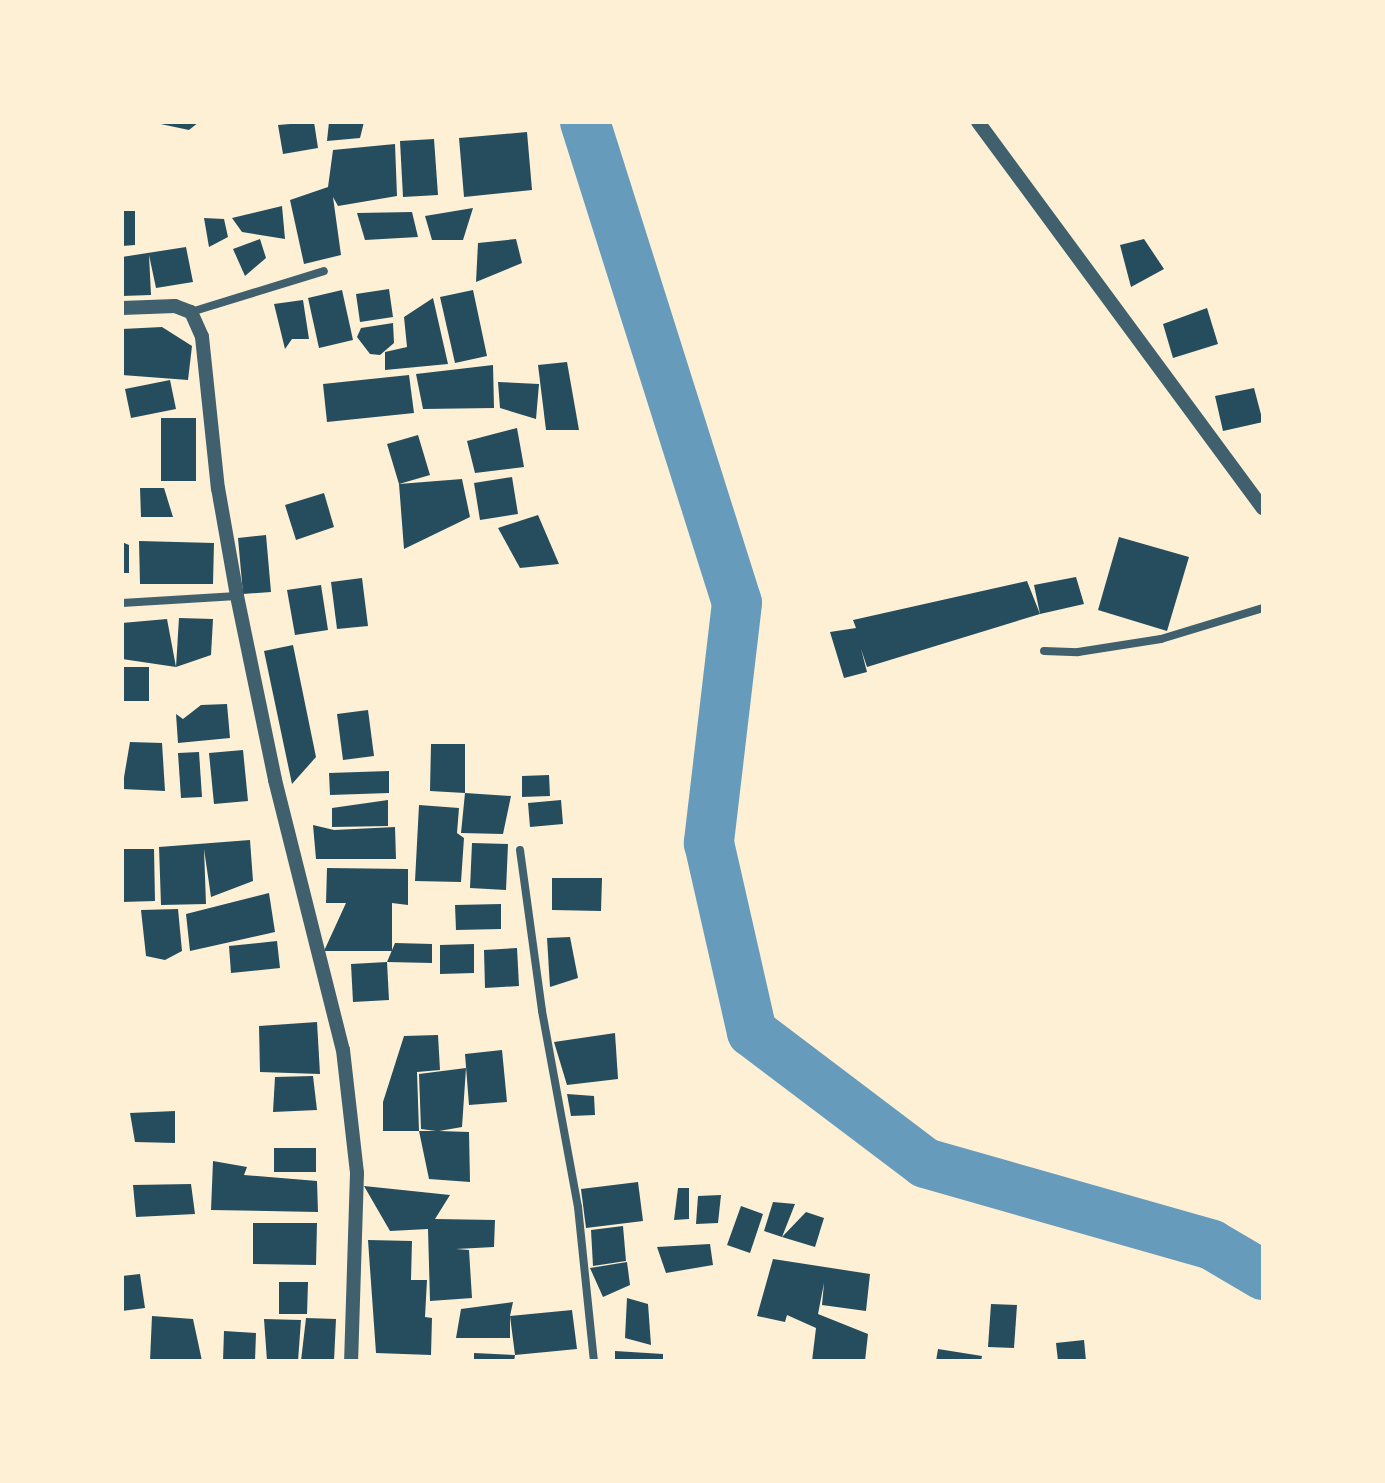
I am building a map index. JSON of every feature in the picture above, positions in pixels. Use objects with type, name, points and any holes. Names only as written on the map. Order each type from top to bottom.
[{"type":"street","points":[[978,122],[1263,508]]},
{"type":"street","points":[[122,308],[175,306],[191,312],[324,271]]},
{"type":"street","points":[[191,312],[202,337],[218,488],[237,596],[275,780],[343,1050],[357,1173],[351,1361]]},
{"type":"street","points":[[122,603],[237,596]]},
{"type":"street","points":[[1044,651],[1078,652],[1161,639],[1263,608]]},
{"type":"street","points":[[520,850],[542,1011],[576,1194],[594,1361]]},
{"type":"building","points":[[151,122],[199,122],[189,130]]},
{"type":"building","points":[[314,122],[318,148],[283,154],[278,125]]},
{"type":"building","points":[[329,122],[364,122],[360,138],[327,141]]},
{"type":"building","points":[[527,132],[532,190],[464,197],[459,138]]},
{"type":"building","points":[[434,139],[438,195],[403,197],[400,141]]},
{"type":"building","points":[[395,144],[397,196],[338,206],[333,197],[341,255],[304,264],[290,200],[328,187],[333,150]]},
{"type":"building","points":[[282,206],[285,239],[242,232],[232,218]]},
{"type":"building","points":[[473,208],[463,240],[432,240],[425,216]]},
{"type":"building","points":[[122,211],[135,211],[135,245],[122,246]]},
{"type":"building","points":[[412,212],[418,237],[365,240],[357,213]]},
{"type":"building","points":[[204,218],[224,219],[228,237],[209,247]]},
{"type":"building","points":[[260,239],[266,258],[245,276],[233,249]]},
{"type":"building","points":[[516,239],[522,263],[476,282],[478,243]]},
{"type":"building","points":[[1144,239],[1164,269],[1131,287],[1120,245]]},
{"type":"building","points":[[186,247],[193,282],[156,288],[149,255],[151,295],[122,296],[122,257]]},
{"type":"building","points":[[389,289],[393,317],[360,322],[356,294]]},
{"type":"building","points":[[342,290],[353,340],[319,348],[308,298]]},
{"type":"building","points":[[473,290],[487,356],[455,363],[440,297]]},
{"type":"building","points":[[433,298],[448,364],[385,370],[385,352],[407,347],[404,317]]},
{"type":"building","points":[[303,300],[309,339],[292,339],[285,349],[274,304]]},
{"type":"building","points":[[1207,308],[1218,344],[1173,358],[1163,324]]},
{"type":"building","points":[[393,323],[394,343],[380,355],[370,354],[357,337],[361,328]]},
{"type":"building","points":[[162,327],[192,346],[188,380],[122,375],[122,329]]},
{"type":"building","points":[[567,362],[579,430],[546,430],[538,365]]},
{"type":"building","points":[[493,365],[494,408],[423,409],[416,374]]},
{"type":"building","points":[[409,375],[414,413],[327,422],[323,384]]},
{"type":"building","points":[[170,380],[176,409],[131,418],[125,389]]},
{"type":"building","points":[[498,382],[539,384],[536,419],[500,408]]},
{"type":"building","points":[[1254,388],[1263,422],[1223,431],[1215,396]]},
{"type":"building","points":[[161,418],[196,418],[196,481],[161,481]]},
{"type":"building","points":[[517,428],[524,467],[475,473],[467,441]]},
{"type":"building","points":[[418,435],[430,475],[399,484],[387,444]]},
{"type":"building","points":[[512,477],[518,514],[480,520],[474,483]]},
{"type":"building","points":[[462,479],[470,517],[404,549],[399,484]]},
{"type":"building","points":[[140,488],[164,488],[173,517],[141,517]]},
{"type":"building","points":[[324,493],[334,527],[296,540],[285,505]]},
{"type":"building","points":[[538,515],[559,564],[520,568],[498,528]]},
{"type":"building","points":[[266,535],[271,592],[243,594],[238,538]]},
{"type":"building","points":[[1119,537],[1189,557],[1167,631],[1098,610]]},
{"type":"building","points":[[139,541],[214,543],[213,584],[140,584]]},
{"type":"building","points":[[122,542],[129,545],[129,573],[122,573]]},
{"type":"building","points":[[1076,577],[1084,604],[1040,614],[1034,585]]},
{"type":"building","points":[[362,578],[368,626],[337,629],[331,582]]},
{"type":"building","points":[[1027,581],[1040,614],[867,667],[861,649],[867,672],[844,678],[830,632],[856,628],[853,620]]},
{"type":"building","points":[[321,585],[328,630],[295,635],[287,590]]},
{"type":"building","points":[[179,618],[213,619],[211,655],[176,667]]},
{"type":"building","points":[[167,619],[176,667],[122,659],[122,623]]},
{"type":"building","points":[[293,645],[316,757],[292,784],[264,651]]},
{"type":"building","points":[[122,667],[149,667],[149,701],[123,701]]},
{"type":"building","points":[[227,704],[230,738],[178,743],[176,714],[183,719],[201,705]]},
{"type":"building","points":[[368,710],[374,756],[343,760],[337,714]]},
{"type":"building","points":[[130,742],[162,743],[165,791],[122,789]]},
{"type":"building","points":[[431,744],[465,744],[465,793],[430,791]]},
{"type":"building","points":[[243,750],[248,801],[214,804],[209,753]]},
{"type":"building","points":[[199,752],[202,797],[181,798],[178,753]]},
{"type":"building","points":[[389,771],[389,793],[330,795],[329,773]]},
{"type":"building","points":[[549,775],[550,796],[522,797],[522,776]]},
{"type":"building","points":[[465,793],[511,796],[503,834],[461,833]]},
{"type":"building","points":[[388,800],[388,826],[332,827],[332,808]]},
{"type":"building","points":[[561,800],[563,824],[530,827],[528,803]]},
{"type":"building","points":[[419,805],[459,808],[457,833],[464,838],[461,882],[415,881]]},
{"type":"building","points":[[313,825],[334,830],[395,827],[396,859],[316,859]]},
{"type":"building","points":[[250,840],[253,881],[211,897],[204,849],[206,904],[161,905],[159,847]]},
{"type":"building","points":[[472,843],[508,844],[506,890],[470,888]]},
{"type":"building","points":[[122,849],[154,849],[155,901],[122,902]]},
{"type":"building","points":[[327,868],[408,869],[408,905],[392,903],[392,951],[324,951],[346,903],[326,903]]},
{"type":"building","points":[[552,878],[602,878],[601,911],[552,910]]},
{"type":"building","points":[[269,893],[275,932],[190,951],[186,914]]},
{"type":"building","points":[[501,904],[501,929],[456,930],[455,905]]},
{"type":"building","points":[[178,909],[182,951],[165,960],[146,956],[141,910]]},
{"type":"building","points":[[570,937],[578,978],[550,987],[547,938]]},
{"type":"building","points":[[277,941],[280,968],[231,973],[229,946]]},
{"type":"building","points":[[395,943],[432,944],[432,963],[387,962]]},
{"type":"building","points":[[474,944],[474,973],[440,974],[440,945]]},
{"type":"building","points":[[517,948],[519,986],[485,988],[484,950]]},
{"type":"building","points":[[387,962],[389,1000],[353,1002],[351,964]]},
{"type":"building","points":[[317,1022],[320,1074],[260,1072],[259,1026]]},
{"type":"building","points":[[615,1033],[618,1079],[567,1085],[554,1042]]},
{"type":"building","points":[[438,1035],[440,1070],[417,1072],[419,1131],[383,1131],[383,1102],[404,1036]]},
{"type":"building","points":[[502,1050],[507,1102],[469,1105],[465,1054]]},
{"type":"building","points":[[466,1068],[462,1127],[439,1131],[469,1132],[470,1182],[429,1179],[419,1131],[436,1131],[421,1129],[419,1074]]},
{"type":"building","points":[[313,1076],[317,1110],[273,1112],[275,1077]]},
{"type":"building","points":[[567,1094],[594,1096],[595,1115],[571,1116]]},
{"type":"building","points":[[175,1111],[175,1143],[135,1142],[130,1113]]},
{"type":"building","points":[[274,1148],[316,1148],[316,1172],[274,1172]]},
{"type":"building","points":[[213,1161],[247,1167],[244,1175],[317,1181],[318,1212],[211,1210]]},
{"type":"building","points":[[638,1182],[643,1221],[586,1228],[581,1189]]},
{"type":"building","points":[[191,1184],[195,1214],[136,1217],[133,1185]]},
{"type":"building","points":[[364,1186],[450,1195],[435,1219],[495,1220],[494,1247],[456,1249],[469,1250],[472,1298],[430,1301],[428,1229],[390,1231]]},
{"type":"building","points":[[678,1188],[689,1188],[689,1219],[674,1220]]},
{"type":"building","points":[[721,1195],[718,1223],[696,1224],[698,1196]]},
{"type":"building","points":[[773,1202],[795,1204],[782,1237],[764,1231]]},
{"type":"building","points":[[741,1206],[763,1214],[750,1253],[727,1245]]},
{"type":"building","points":[[806,1212],[824,1218],[815,1247],[782,1237]]},
{"type":"building","points":[[253,1223],[317,1223],[316,1265],[253,1264]]},
{"type":"building","points":[[623,1226],[626,1261],[593,1266],[591,1230]]},
{"type":"building","points":[[368,1240],[412,1241],[411,1280],[427,1280],[425,1317],[432,1318],[431,1355],[376,1353]]},
{"type":"building","points":[[710,1244],[713,1265],[666,1273],[657,1247]]},
{"type":"building","points":[[773,1259],[870,1274],[866,1311],[822,1305],[824,1283],[818,1314],[868,1334],[865,1361],[812,1361],[816,1328],[787,1315],[785,1322],[757,1316]]},
{"type":"building","points":[[627,1262],[630,1285],[603,1297],[590,1268]]},
{"type":"building","points":[[140,1274],[145,1308],[122,1311],[122,1276]]},
{"type":"building","points":[[279,1282],[308,1282],[307,1314],[279,1314]]},
{"type":"building","points":[[627,1298],[648,1304],[651,1345],[625,1338]]},
{"type":"building","points":[[513,1302],[510,1338],[456,1338],[461,1309]]},
{"type":"building","points":[[991,1304],[1017,1305],[1014,1348],[988,1347]]},
{"type":"building","points":[[572,1310],[577,1349],[515,1355],[510,1316]]},
{"type":"building","points":[[152,1316],[193,1319],[202,1361],[150,1361]]},
{"type":"building","points":[[306,1318],[336,1319],[334,1361],[301,1361]]},
{"type":"building","points":[[264,1319],[301,1320],[298,1361],[267,1361]]},
{"type":"building","points":[[224,1331],[256,1333],[255,1361],[223,1361]]},
{"type":"building","points":[[1084,1340],[1086,1361],[1058,1361],[1056,1343]]},
{"type":"building","points":[[938,1349],[982,1356],[981,1361],[936,1361]]},
{"type":"building","points":[[615,1351],[663,1354],[663,1361],[615,1361]]},
{"type":"building","points":[[474,1353],[515,1355],[514,1361],[474,1361]]},
{"type":"waterway","points":[[585,122],[737,603],[709,843],[752,1032],[925,1163],[1212,1245],[1263,1275]]}]
